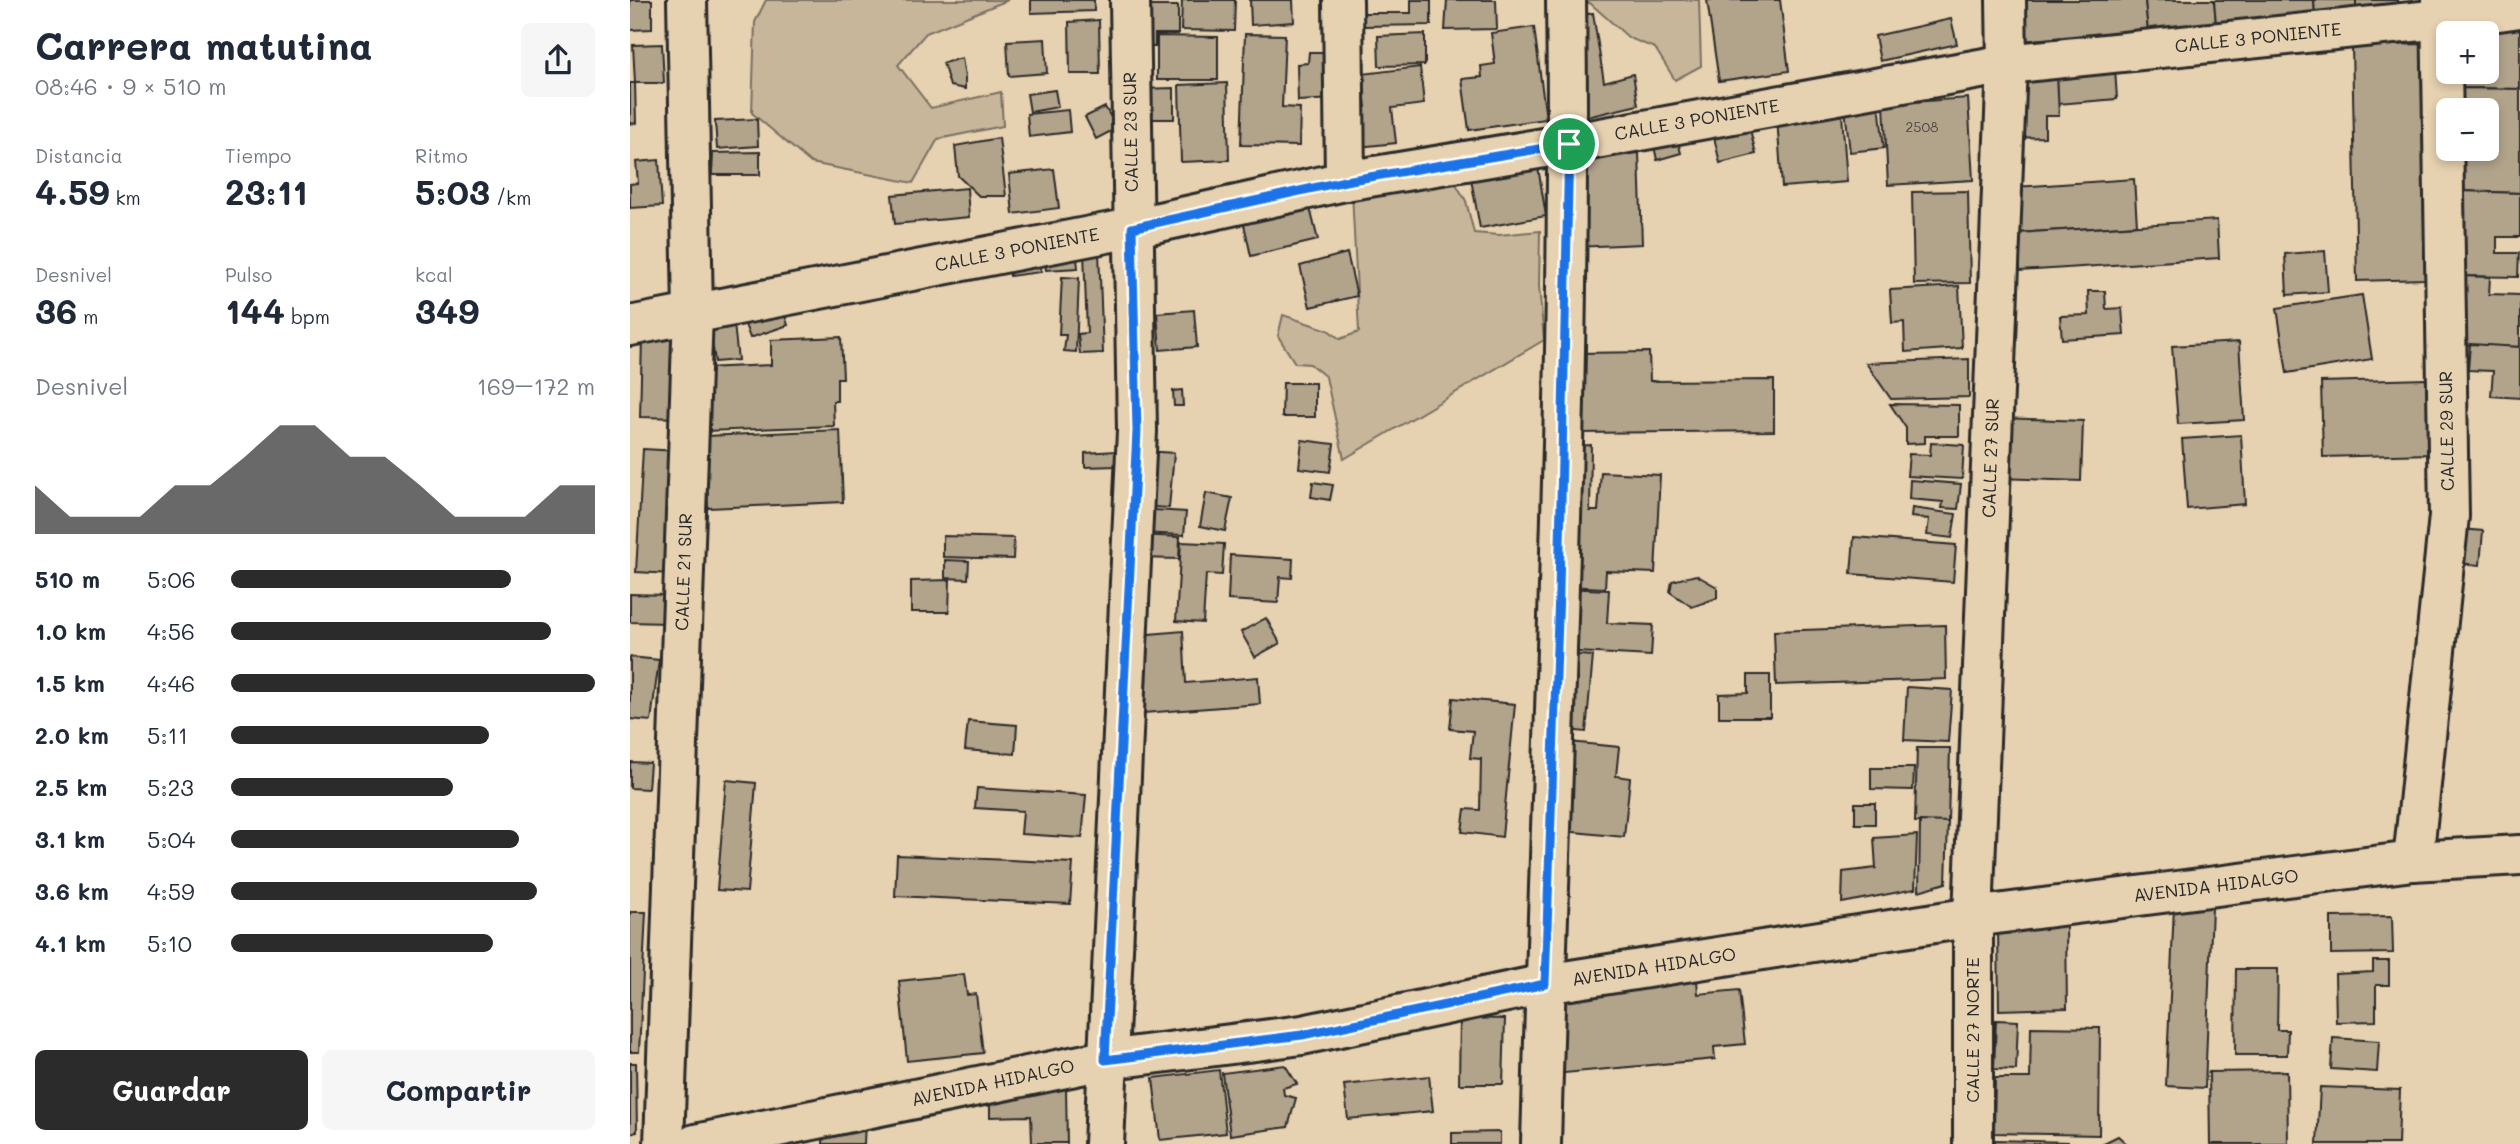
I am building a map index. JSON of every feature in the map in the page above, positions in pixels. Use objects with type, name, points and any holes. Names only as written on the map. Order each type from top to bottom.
[{"type":"street","name":"CALLE 21 SUR","points":[[664,1144],[693,312],[687,0]]},
{"type":"street","name":"CALLE 23 SUR","points":[[1104,1144],[1105,1060],[1137,431],[1130,0]]},
{"type":"street","points":[[1343,0],[1345,181]]},
{"type":"street","points":[[1541,1144],[1559,591],[1569,144],[1566,0]]},
{"type":"street","name":"CALLE 27 SUR","points":[[1973,917],[2007,64],[2006,0]]},
{"type":"street","name":"CALLE 3 PONIENTE","points":[[630,326],[1132,228],[1345,181],[1569,144],[2007,64],[2441,10],[2520,8]]},
{"type":"street","name":"CALLE 29 SUR","points":[[2413,861],[2449,516],[2441,10]]},
{"type":"street","name":"AVENIDA HIDALGO","points":[[695,1144],[1105,1060],[1302,1035],[1545,984],[1973,917],[2413,861],[2520,855]]},
{"type":"street","name":"CALLE 27 NORTE","points":[[1973,917],[1973,1144]]},
{"type":"shaded area","points":[[766,0],[1008,0],[926,33],[898,65],[931,108],[1001,92],[1003,126],[938,139],[913,183],[811,163],[752,113],[755,22]]},
{"type":"shaded area","points":[[1571,0],[1699,0],[1701,66],[1675,80],[1655,48],[1629,38],[1590,3],[1571,5]]},
{"type":"shaded area","points":[[1456,184],[1466,201],[1474,233],[1499,235],[1540,231],[1539,286],[1544,340],[1344,459],[1326,377],[1310,364],[1295,363],[1278,336],[1283,315],[1328,330],[1340,339],[1359,332],[1352,192]]},
{"type":"building","points":[[630,0],[652,0],[652,29],[630,30]]},
{"type":"building","points":[[1031,0],[1094,0],[1094,11],[1031,13]]},
{"type":"building","points":[[1182,0],[1235,0],[1234,31],[1181,30]]},
{"type":"building","points":[[1250,0],[1293,0],[1294,22],[1251,25]]},
{"type":"building","points":[[1411,0],[1431,0],[1431,25],[1363,26],[1363,13],[1411,13]]},
{"type":"building","points":[[1447,0],[1496,0],[1497,29],[1445,30]]},
{"type":"building","points":[[1707,0],[1780,0],[1789,71],[1719,81]]},
{"type":"building","points":[[2016,0],[2145,0],[2148,31],[2019,41]]},
{"type":"building","points":[[2145,0],[2214,0],[2216,24],[2148,31]]},
{"type":"building","points":[[2214,0],[2314,0],[2315,15],[2216,24]]},
{"type":"building","points":[[2314,0],[2356,0],[2356,12],[2315,15]]},
{"type":"building","points":[[2356,0],[2398,0],[2399,9],[2356,12]]},
{"type":"building","points":[[1141,6],[1178,6],[1178,34],[1155,34],[1155,47],[1140,47]]},
{"type":"building","points":[[1593,13],[1604,82],[1633,74],[1638,105],[1574,120],[1568,18]]},
{"type":"building","points":[[1951,19],[1957,44],[1880,61],[1875,36]]},
{"type":"building","points":[[1099,20],[1100,74],[1070,74],[1069,22]]},
{"type":"building","points":[[2520,26],[2520,89],[2463,88],[2463,84],[2499,84],[2499,29]]},
{"type":"building","points":[[1534,27],[1546,119],[1469,130],[1462,79],[1482,77],[1481,66],[1495,64],[1491,33]]},
{"type":"building","points":[[1245,34],[1285,35],[1282,107],[1300,108],[1299,146],[1241,145]]},
{"type":"building","points":[[1425,34],[1425,65],[1379,66],[1378,36]]},
{"type":"building","points":[[1157,36],[1218,37],[1218,80],[1157,80]]},
{"type":"building","points":[[1045,39],[1047,73],[1009,76],[1007,41]]},
{"type":"building","points":[[662,44],[664,83],[635,83],[633,45]]},
{"type":"building","points":[[2421,44],[2425,279],[2357,281],[2352,46]]},
{"type":"building","points":[[1309,52],[1332,52],[1334,99],[1298,101],[1297,64],[1308,63]]},
{"type":"building","points":[[962,58],[965,89],[950,86],[943,63]]},
{"type":"building","points":[[1420,67],[1424,104],[1392,108],[1396,143],[1349,148],[1345,110],[1366,107],[1362,74]]},
{"type":"building","points":[[2115,69],[2117,99],[2058,104],[2057,74]]},
{"type":"building","points":[[2057,74],[2059,116],[2045,116],[2045,137],[2013,138],[2010,76]]},
{"type":"building","points":[[630,83],[635,83],[636,123],[630,124]]},
{"type":"building","points":[[1227,83],[1229,160],[1181,162],[1179,85]]},
{"type":"building","points":[[1174,88],[1174,119],[1141,119],[1141,89]]},
{"type":"building","points":[[2463,88],[2520,89],[2520,193],[2460,191],[2461,161],[2499,161],[2499,98],[2463,98]]},
{"type":"building","points":[[1055,90],[1058,107],[1030,112],[1027,94]]},
{"type":"building","points":[[1968,98],[1973,180],[1888,185],[1884,104]]},
{"type":"building","points":[[1879,104],[1884,148],[1850,152],[1845,109]]},
{"type":"building","points":[[1105,107],[1117,128],[1096,139],[1085,117]]},
{"type":"building","points":[[1068,110],[1070,132],[1029,137],[1027,114]]},
{"type":"building","points":[[1842,114],[1847,182],[1782,187],[1777,118]]},
{"type":"building","points":[[757,119],[758,146],[717,149],[715,121]]},
{"type":"building","points":[[1749,125],[1756,154],[1720,163],[1713,133]]},
{"type":"building","points":[[1675,131],[1681,153],[1657,160],[1652,137]]},
{"type":"building","points":[[999,138],[1006,196],[979,196],[958,176],[955,146]]},
{"type":"building","points":[[760,152],[760,175],[712,175],[713,153]]},
{"type":"building","points":[[1639,153],[1642,244],[1574,247],[1571,156]]},
{"type":"building","points":[[659,160],[662,206],[630,208],[630,184],[638,183],[636,162]]},
{"type":"building","points":[[1538,167],[1546,216],[1480,228],[1471,179]]},
{"type":"building","points":[[1054,169],[1059,208],[1013,214],[1009,174]]},
{"type":"building","points":[[2134,179],[2137,225],[2018,233],[2015,187]]},
{"type":"building","points":[[967,188],[969,217],[895,224],[892,195]]},
{"type":"building","points":[[1968,191],[1970,283],[1914,284],[1912,192]]},
{"type":"building","points":[[2460,191],[2520,193],[2520,237],[2497,237],[2497,253],[2519,253],[2518,277],[2458,276]]},
{"type":"building","points":[[1308,200],[1318,240],[1251,256],[1242,215]]},
{"type":"building","points":[[2217,220],[2219,258],[2020,271],[2018,233]]},
{"type":"building","points":[[1076,249],[1078,268],[1046,270],[1044,252]]},
{"type":"building","points":[[2325,251],[2328,292],[2287,295],[2285,254]]},
{"type":"building","points":[[1084,252],[1099,252],[1103,353],[1080,354],[1078,334],[1087,333]]},
{"type":"building","points":[[1347,253],[1357,296],[1310,307],[1300,266]]},
{"type":"building","points":[[1039,258],[1041,272],[1010,276],[1008,262]]},
{"type":"building","points":[[2458,276],[2490,277],[2489,294],[2520,295],[2520,347],[2455,345]]},
{"type":"building","points":[[1062,277],[1079,278],[1076,352],[1064,351],[1066,335],[1059,335]]},
{"type":"building","points":[[1959,286],[1962,348],[1905,352],[1904,322],[1892,323],[1890,290]]},
{"type":"building","points":[[2088,291],[2105,291],[2106,309],[2122,308],[2124,335],[2062,339],[2060,316],[2089,315]]},
{"type":"building","points":[[2362,295],[2372,359],[2287,373],[2277,308]]},
{"type":"building","points":[[781,303],[788,325],[750,338],[742,316]]},
{"type":"building","points":[[1194,310],[1197,347],[1160,350],[1157,313]]},
{"type":"building","points":[[733,315],[738,360],[715,362],[709,318]]},
{"type":"building","points":[[841,337],[843,378],[837,378],[837,401],[833,401],[834,426],[705,431],[703,368],[771,365],[771,340]]},
{"type":"building","points":[[642,339],[684,340],[682,418],[640,417]]},
{"type":"building","points":[[2239,342],[2244,420],[2178,424],[2172,346]]},
{"type":"building","points":[[2470,344],[2520,347],[2520,398],[2491,396],[2493,371],[2468,370]]},
{"type":"building","points":[[1649,352],[1650,381],[1774,380],[1774,431],[1577,433],[1577,353]]},
{"type":"building","points":[[1969,359],[1969,397],[1891,399],[1866,363]]},
{"type":"building","points":[[2426,379],[2429,454],[2323,457],[2321,382]]},
{"type":"building","points":[[1283,383],[1315,383],[1315,417],[1282,417]]},
{"type":"building","points":[[1182,390],[1183,406],[1174,406],[1173,391]]},
{"type":"building","points":[[1890,404],[1959,405],[1959,436],[1925,436],[1925,443],[1906,444],[1906,428]]},
{"type":"building","points":[[2000,418],[2083,421],[2081,481],[1998,478]]},
{"type":"building","points":[[840,430],[843,502],[708,508],[706,436]]},
{"type":"building","points":[[2241,435],[2245,504],[2187,509],[2182,439]]},
{"type":"building","points":[[1302,440],[1334,444],[1330,472],[1299,468]]},
{"type":"building","points":[[1931,443],[1964,445],[1962,479],[1907,476],[1909,454],[1930,455]]},
{"type":"building","points":[[1591,445],[1590,511],[1598,511],[1601,472],[1660,475],[1655,573],[1606,571],[1605,588],[1565,586],[1572,446]]},
{"type":"building","points":[[643,449],[678,451],[671,574],[636,572]]},
{"type":"building","points":[[1116,451],[1116,466],[1085,467],[1085,453]]},
{"type":"building","points":[[1145,451],[1174,453],[1169,508],[1140,506]]},
{"type":"building","points":[[1910,480],[1961,484],[1958,509],[1942,508],[1943,502],[1909,499]]},
{"type":"building","points":[[1313,482],[1333,485],[1330,500],[1311,497]]},
{"type":"building","points":[[1206,493],[1232,498],[1225,531],[1200,526]]},
{"type":"building","points":[[1912,508],[1956,514],[1952,538],[1927,535],[1929,519],[1911,517]]},
{"type":"building","points":[[1138,509],[1186,512],[1184,535],[1137,533]]},
{"type":"building","points":[[2460,529],[2483,531],[2480,565],[2457,563]]},
{"type":"building","points":[[1137,535],[1180,537],[1179,559],[1137,558]]},
{"type":"building","points":[[943,536],[1014,538],[1013,559],[943,557]]},
{"type":"building","points":[[1854,537],[1956,545],[1953,582],[1851,574]]},
{"type":"building","points":[[1181,542],[1224,544],[1222,575],[1206,574],[1203,623],[1176,621]]},
{"type":"building","points":[[1230,555],[1293,559],[1292,578],[1280,577],[1278,603],[1228,600]]},
{"type":"building","points":[[945,560],[969,561],[968,579],[945,578]]},
{"type":"building","points":[[1696,575],[1717,587],[1717,598],[1692,607],[1670,592],[1672,581]]},
{"type":"building","points":[[950,580],[949,612],[911,612],[911,581]]},
{"type":"building","points":[[1562,588],[1609,590],[1607,623],[1653,625],[1651,656],[1559,651]]},
{"type":"building","points":[[630,594],[667,595],[666,623],[630,622]]},
{"type":"building","points":[[1266,618],[1280,643],[1255,657],[1241,632]]},
{"type":"building","points":[[1945,625],[1946,679],[1776,685],[1774,631]]},
{"type":"building","points":[[1183,631],[1186,683],[1258,677],[1260,704],[1144,713],[1138,635]]},
{"type":"building","points":[[1564,654],[1593,656],[1586,732],[1557,729]]},
{"type":"building","points":[[630,657],[659,660],[651,721],[630,719]]},
{"type":"building","points":[[1748,675],[1770,675],[1770,717],[1719,717],[1719,694],[1748,693]]},
{"type":"building","points":[[1907,687],[1952,690],[1948,742],[1904,740]]},
{"type":"building","points":[[1453,698],[1515,704],[1502,837],[1462,832],[1465,809],[1480,810],[1481,759],[1470,758],[1473,731],[1450,729]]},
{"type":"building","points":[[968,721],[1017,725],[1015,754],[965,750]]},
{"type":"building","points":[[1559,741],[1619,747],[1616,776],[1630,778],[1624,837],[1554,830]]},
{"type":"building","points":[[1917,748],[1950,748],[1948,822],[1915,822]]},
{"type":"building","points":[[630,762],[650,763],[648,789],[630,788]]},
{"type":"building","points":[[1871,768],[1914,768],[1913,790],[1871,789]]},
{"type":"building","points":[[726,780],[756,783],[747,892],[717,890]]},
{"type":"building","points":[[977,788],[1086,795],[1082,838],[1021,834],[1023,811],[975,808]]},
{"type":"building","points":[[1855,803],[1875,803],[1875,824],[1855,824]]},
{"type":"building","points":[[1920,821],[1948,822],[1946,883],[1919,891]]},
{"type":"building","points":[[1917,835],[1915,889],[1842,903],[1843,872],[1876,868],[1874,838]]},
{"type":"building","points":[[897,855],[1073,863],[1070,904],[895,896]]},
{"type":"building","points":[[2174,906],[2212,907],[2205,1088],[2166,1086]]},
{"type":"building","points":[[630,912],[646,912],[639,1052],[630,1052]]},
{"type":"building","points":[[2392,916],[2393,953],[2331,954],[2331,917]]},
{"type":"building","points":[[2066,923],[2067,1008],[1999,1010],[1998,924]]},
{"type":"building","points":[[2373,961],[2389,961],[2389,985],[2376,985],[2376,1021],[2336,1022],[2335,974],[2373,972]]},
{"type":"building","points":[[2236,969],[2278,969],[2277,1030],[2288,1030],[2287,1055],[2235,1055]]},
{"type":"building","points":[[964,974],[967,995],[976,994],[983,1053],[907,1061],[899,981]]},
{"type":"building","points":[[1697,980],[1698,994],[1739,990],[1745,1044],[1714,1047],[1715,1059],[1554,1074],[1547,994]]},
{"type":"building","points":[[1460,1018],[1505,1019],[1503,1084],[1459,1084]]},
{"type":"building","points":[[1996,1020],[2018,1021],[2016,1070],[1994,1069]]},
{"type":"building","points":[[2031,1027],[2100,1028],[2099,1135],[1994,1133],[1995,1078],[2030,1078]]},
{"type":"building","points":[[2333,1038],[2379,1041],[2377,1072],[2331,1069]]},
{"type":"building","points":[[630,1063],[636,1063],[637,1132],[630,1134]]},
{"type":"building","points":[[1285,1065],[1297,1084],[1283,1088],[1284,1095],[1296,1098],[1288,1127],[1230,1135],[1222,1073]]},
{"type":"building","points":[[1219,1070],[1226,1133],[1160,1140],[1153,1078]]},
{"type":"building","points":[[2287,1071],[2288,1144],[2210,1144],[2209,1072]]},
{"type":"building","points":[[1429,1076],[1433,1111],[1348,1119],[1344,1085]]},
{"type":"building","points":[[2320,1087],[2400,1090],[2398,1144],[2317,1144]]},
{"type":"building","points":[[1066,1089],[1067,1143],[1032,1143],[1031,1116],[990,1117],[990,1091]]},
{"type":"building","points":[[824,1119],[865,1121],[864,1144],[823,1144]]},
{"type":"building","points":[[1500,1132],[1500,1144],[1452,1144],[1452,1133]]},
{"type":"building","points":[[2118,1136],[2127,1144],[2102,1144]]},
{"type":"building","points":[[1995,1140],[2068,1142],[2068,1144],[1995,1144]]},
{"type":"route","points":[[1569,144],[1559,591],[1545,984],[1302,1035],[1105,1060],[1137,431],[1132,228],[1345,181],[1569,144]]}]
